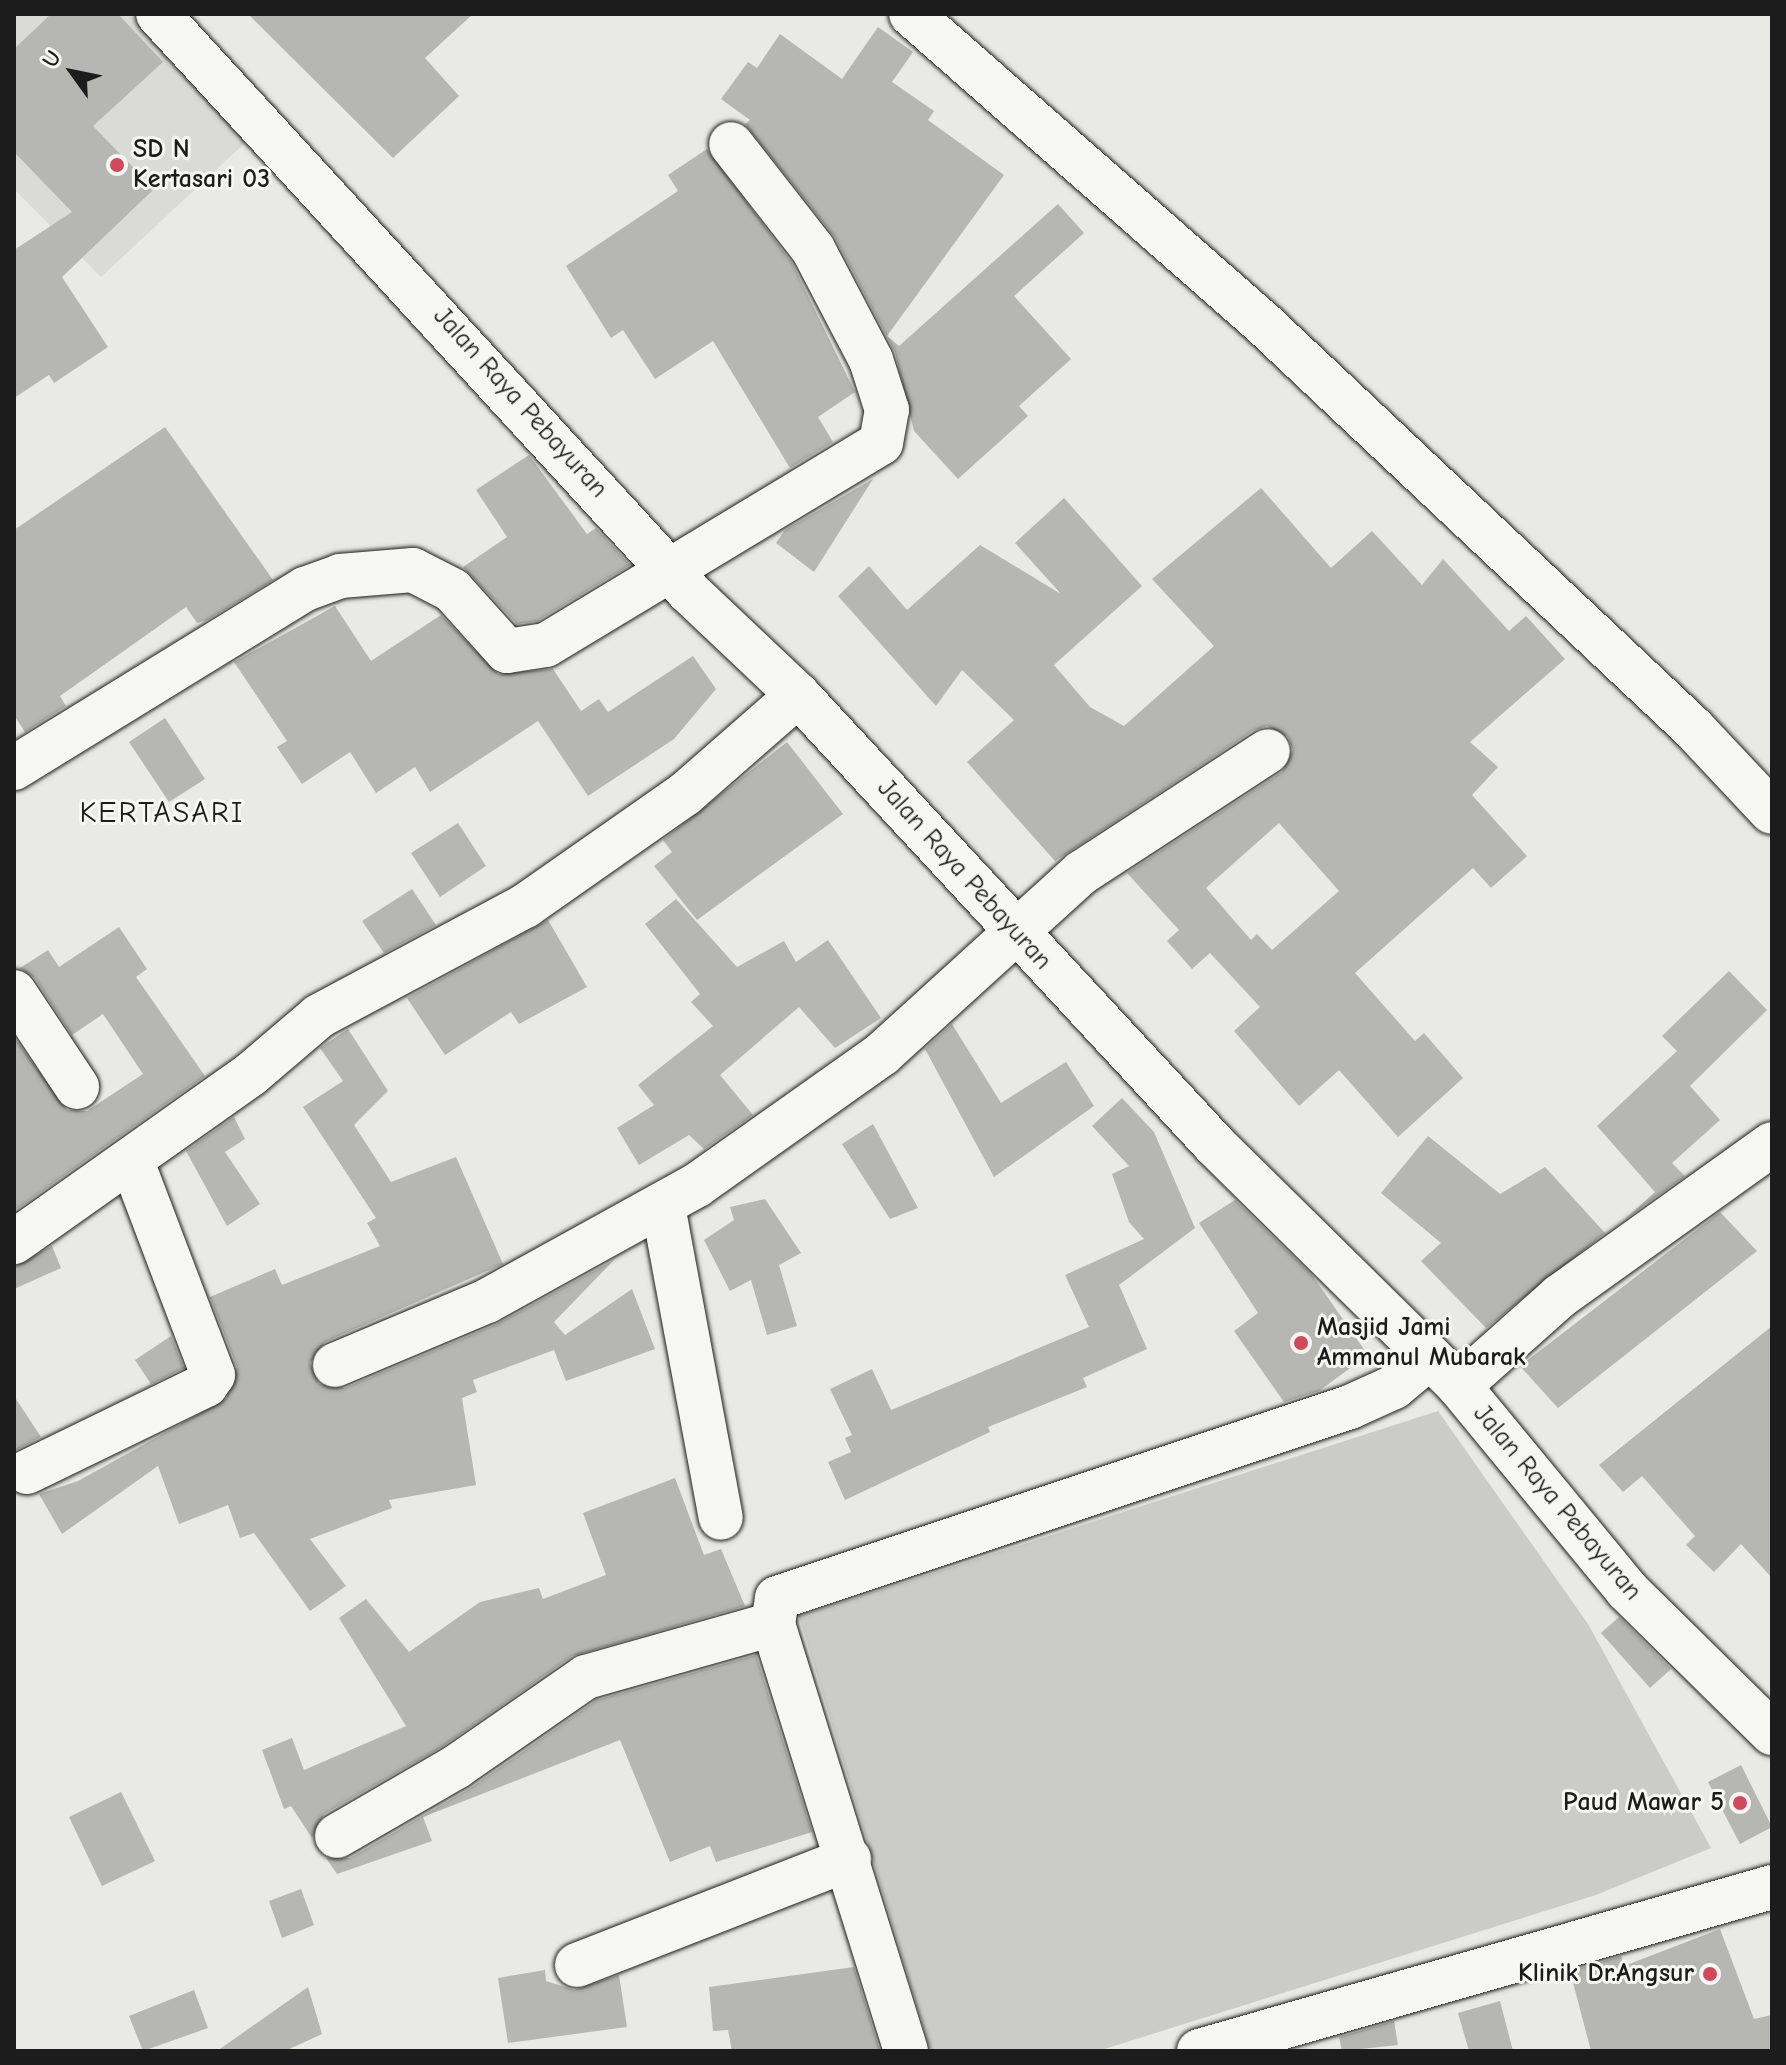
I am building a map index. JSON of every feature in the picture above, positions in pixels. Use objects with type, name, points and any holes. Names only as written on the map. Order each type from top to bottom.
[{"type":"street","name":"Jalan Raya Pebayuran","points":[[158,14],[669,568],[798,695],[1017,935],[1445,1372],[1627,1590],[1772,1733]]},
{"type":"street","points":[[911,14],[1267,327],[1693,728],[1772,812]]},
{"type":"street","points":[[14,768],[305,589],[340,576],[380,568],[438,579],[499,645],[517,653],[573,632],[669,568],[881,443],[887,410],[871,360],[813,249],[731,144]]},
{"type":"street","points":[[14,1242],[132,1162],[319,1016],[549,889],[685,794],[798,695]]},
{"type":"street","points":[[335,1365],[487,1301],[663,1206],[882,1054],[1134,833],[1268,751]]},
{"type":"street","points":[[14,992],[77,1087]]},
{"type":"street","points":[[906,2051],[849,1859],[773,1624],[782,1595],[1350,1407],[1394,1387],[1445,1372],[1560,1296],[1772,1144]]},
{"type":"street","points":[[27,1472],[206,1385],[213,1375],[132,1162]]},
{"type":"street","points":[[663,1206],[721,1518]]},
{"type":"street","points":[[337,1836],[456,1767],[586,1677],[773,1624]]},
{"type":"street","points":[[577,1965],[849,1859]]},
{"type":"street","points":[[1199,2051],[1772,1887]]},
{"type":"shaded area","name":"SD N Kertasari 03","points":[[14,14],[129,14],[247,141],[101,277],[14,189]]},
{"type":"shaded area","points":[[1438,1411],[1588,1624],[1711,1848],[1596,1895],[1098,2051],[931,2051],[799,1616]]},
{"type":"building","points":[[51,14],[118,14],[163,62],[93,126],[154,189],[62,277],[108,347],[54,383],[49,375],[14,398],[14,250],[72,212],[14,152],[14,49]]},
{"type":"building","points":[[248,14],[473,14],[425,58],[459,96],[393,158]]},
{"type":"building","points":[[878,27],[913,52],[892,82],[934,111],[928,120],[1004,175],[887,336],[899,346],[1058,204],[1084,233],[1014,296],[1071,359],[1019,406],[1028,416],[958,479],[914,431],[895,352],[835,237],[745,124],[750,120],[721,99],[748,62],[757,68],[780,34],[842,79]]},
{"type":"building","points":[[707,149],[792,263],[855,392],[818,417],[833,442],[790,468],[713,341],[655,379],[623,330],[611,338],[566,266],[678,191],[668,175]]},
{"type":"building","points":[[165,427],[273,580],[207,620],[197,623],[186,607],[60,696],[66,706],[25,732],[14,715],[14,530]]},
{"type":"building","points":[[529,455],[587,534],[596,528],[630,565],[537,621],[517,624],[463,567],[507,537],[476,490]]},
{"type":"building","points":[[873,479],[814,572],[776,543],[785,530]]},
{"type":"building","points":[[1261,488],[1331,568],[1372,531],[1422,585],[1443,559],[1509,631],[1526,616],[1565,659],[1470,742],[1498,767],[1472,795],[1527,856],[1491,888],[1473,868],[1355,973],[1415,1041],[1424,1033],[1463,1078],[1398,1137],[1339,1070],[1299,1106],[1234,1031],[1260,1007],[1210,953],[1192,969],[1167,941],[1179,930],[1127,873],[1282,772],[1293,750],[1288,737],[1267,726],[1254,730],[1055,861],[967,762],[1014,720],[962,670],[936,706],[838,596],[869,566],[907,610],[980,545],[1061,594],[1015,543],[1064,498],[1142,586],[1054,665],[1090,707],[1124,726],[1214,646],[1152,579]],"holes":[[[1279,823],[1339,891],[1272,950],[1257,934],[1251,940],[1206,888]]]},
{"type":"building","points":[[335,606],[371,661],[441,615],[498,674],[553,669],[581,711],[599,699],[608,712],[693,656],[716,689],[674,739],[588,796],[538,721],[430,792],[415,767],[376,793],[350,752],[302,784],[277,747],[287,741],[234,662]]},
{"type":"building","points":[[165,718],[205,779],[169,802],[129,742]]},
{"type":"building","points":[[787,742],[843,814],[697,920],[654,866],[672,852],[663,840]]},
{"type":"building","points":[[458,823],[486,866],[440,897],[411,853]]},
{"type":"building","points":[[412,889],[436,925],[384,953],[362,921]]},
{"type":"building","points":[[676,899],[737,967],[784,941],[796,962],[828,940],[881,1018],[835,1048],[799,1007],[720,1075],[753,1115],[704,1149],[689,1135],[639,1165],[617,1128],[654,1105],[638,1085],[713,1026],[691,1002],[700,994],[645,924]]},
{"type":"building","points":[[548,920],[587,987],[519,1024],[511,1012],[445,1055],[407,998]]},
{"type":"building","points":[[119,927],[147,969],[136,977],[205,1076],[14,1211],[14,1037],[67,1110],[87,1111],[143,1074],[103,1014],[72,1035],[35,978],[20,968],[48,950],[59,967]]},
{"type":"building","points":[[1729,971],[1767,1010],[1690,1086],[1720,1120],[1672,1163],[1685,1176],[1625,1219],[1655,1192],[1597,1126],[1677,1051],[1662,1036]]},
{"type":"building","points":[[952,1024],[1001,1103],[1066,1062],[1094,1106],[994,1177],[925,1049]]},
{"type":"building","points":[[348,1029],[388,1091],[354,1125],[391,1182],[456,1157],[503,1264],[325,1342],[310,1363],[319,1384],[345,1388],[497,1324],[614,1260],[554,1322],[565,1335],[632,1289],[655,1349],[566,1381],[554,1350],[473,1380],[477,1392],[462,1398],[476,1485],[389,1500],[392,1508],[310,1539],[346,1586],[310,1611],[254,1533],[240,1538],[228,1505],[179,1524],[158,1466],[62,1534],[39,1494],[78,1481],[226,1399],[237,1367],[210,1297],[275,1269],[282,1285],[380,1246],[367,1223],[376,1218],[303,1107],[343,1081],[320,1048]]},
{"type":"building","points":[[1122,1098],[1154,1132],[1195,1228],[1119,1285],[1147,1349],[1083,1378],[1087,1387],[988,1427],[990,1432],[845,1500],[828,1462],[851,1452],[845,1438],[852,1435],[830,1389],[872,1369],[891,1410],[1089,1327],[1065,1275],[1144,1239],[1129,1222],[1112,1174],[1129,1166],[1092,1126]]},
{"type":"building","points":[[234,1117],[245,1139],[225,1152],[260,1204],[227,1226],[186,1151]]},
{"type":"building","points":[[873,1124],[918,1208],[890,1219],[842,1144]]},
{"type":"building","points":[[1428,1136],[1500,1194],[1545,1167],[1605,1233],[1486,1328],[1421,1261],[1441,1243],[1381,1193]]},
{"type":"building","points":[[765,1199],[801,1253],[779,1265],[797,1326],[767,1335],[751,1280],[730,1291],[704,1240],[734,1220],[730,1207]]},
{"type":"building","name":"Masjid Jami Ammanul Mubarak","points":[[1235,1200],[1312,1275],[1368,1355],[1319,1391],[1284,1402],[1234,1331],[1258,1313],[1199,1223]]},
{"type":"building","points":[[1720,1212],[1757,1251],[1558,1408],[1520,1366]]},
{"type":"building","points":[[52,1246],[61,1268],[14,1289],[14,1267]]},
{"type":"building","points":[[1772,1326],[1772,1578],[1741,1544],[1714,1572],[1686,1545],[1695,1536],[1642,1476],[1623,1492],[1599,1465]]},
{"type":"building","points":[[171,1336],[184,1368],[151,1384],[135,1360]]},
{"type":"building","points":[[14,1396],[41,1437],[14,1451]]},
{"type":"building","points":[[675,1478],[704,1555],[721,1549],[745,1606],[572,1656],[443,1746],[324,1814],[312,1838],[291,1806],[284,1809],[262,1750],[292,1738],[304,1770],[406,1726],[339,1618],[366,1599],[409,1652],[480,1602],[539,1588],[543,1599],[606,1575],[583,1513]]},
{"type":"building","points":[[1619,1617],[1671,1669],[1650,1688],[1601,1633]]},
{"type":"building","points":[[756,1655],[812,1832],[716,1862],[710,1846],[670,1862],[620,1740],[423,1817],[432,1841],[337,1874],[326,1858],[350,1858],[469,1789],[597,1700]]},
{"type":"building","name":"Paud Mawar 5","points":[[1741,1765],[1772,1827],[1740,1844],[1708,1782]]},
{"type":"building","points":[[121,1792],[155,1861],[102,1886],[69,1817]]},
{"type":"building","points":[[301,1889],[314,1925],[282,1938],[269,1901]]},
{"type":"building","points":[[1720,1929],[1754,2019],[1772,2015],[1772,2051],[1591,2051],[1570,1971],[1621,1956],[1624,1966]]},
{"type":"building","points":[[854,1967],[880,2051],[732,2051],[728,2030],[713,2031],[709,1987]]},
{"type":"building","points":[[545,1970],[546,1981],[574,1990],[619,1975],[627,2027],[508,2043],[498,1978]]},
{"type":"building","points":[[308,1987],[322,2034],[285,2051],[217,2051]]},
{"type":"building","points":[[194,1990],[208,2028],[143,2051],[129,2016]]},
{"type":"building","points":[[1500,2001],[1513,2051],[1469,2051],[1458,2013]]},
{"type":"building","points":[[1394,2021],[1398,2045],[1342,2051],[1339,2037]]},
{"type":"place","name":"SD N Kertasari 03","points":[[117,165]]},
{"type":"place","name":"Masjid Jami Ammanul Mubarak","points":[[1301,1343]]},
{"type":"place","name":"Paud Mawar 5","points":[[1740,1803]]},
{"type":"place","name":"Klinik Dr.Angsur","points":[[1710,1974]]},
{"type":"district","name":"KERTASARI","points":[[162,813]]}]
